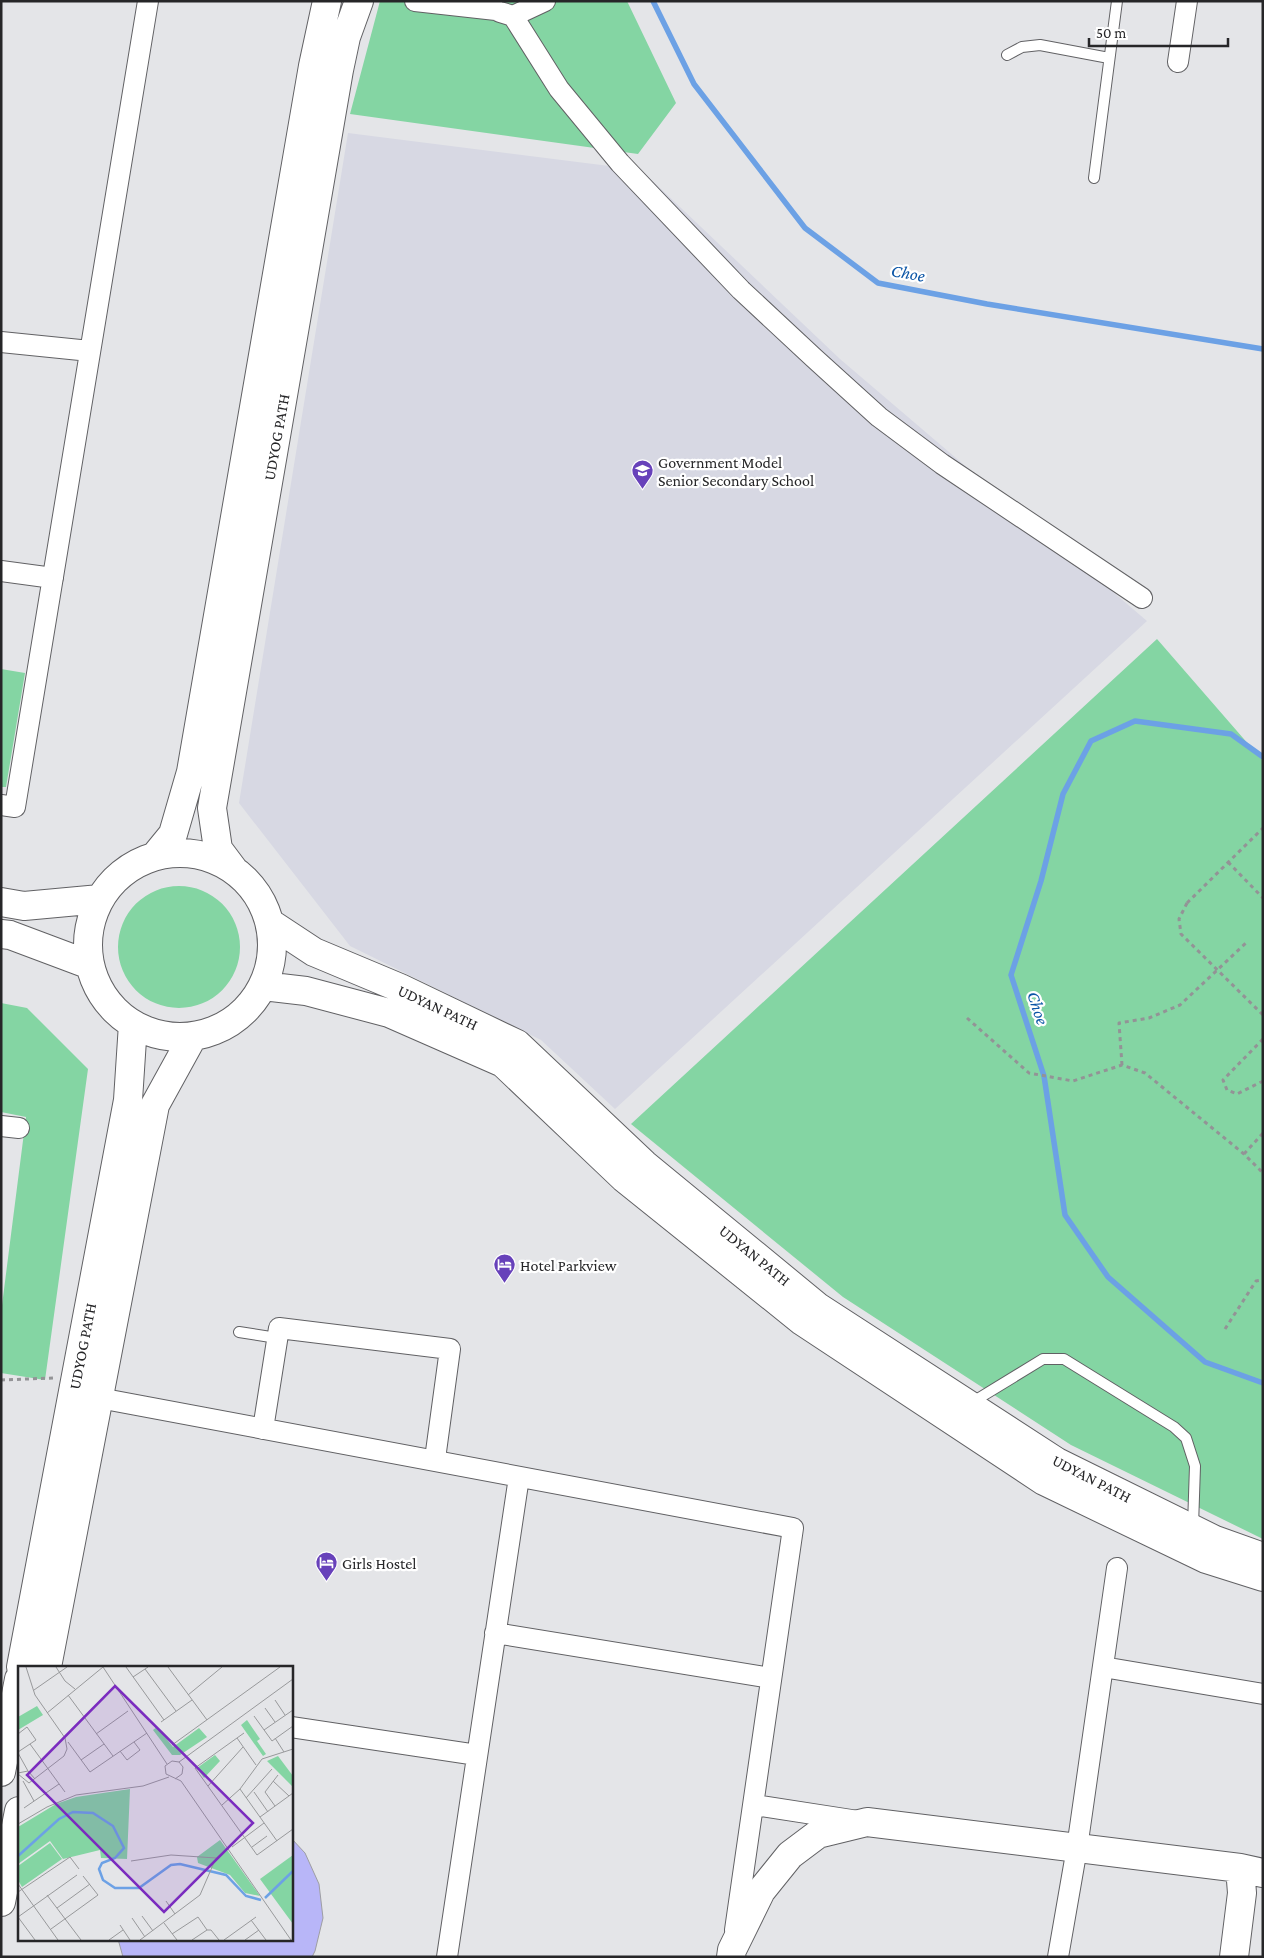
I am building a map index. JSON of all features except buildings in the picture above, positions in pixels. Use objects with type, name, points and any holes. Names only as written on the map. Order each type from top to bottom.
[{"type":"main road","name":"UDYOG PATH","points":[[154,856],[173,834],[191,772],[311,76],[327,1]]},
{"type":"main road","points":[[342,1],[348,1]]},
{"type":"main road","name":"UDYOG PATH","points":[[233,869],[218,849],[212,808],[339,70],[346,36],[359,1]]},
{"type":"main road","points":[[175,852],[196,854],[215,860],[233,869],[252,887],[266,910],[270,923],[272,955],[263,986],[250,1005],[234,1020],[214,1030],[193,1036],[162,1035],[147,1031],[133,1024],[121,1015],[106,999],[95,980],[90,965],[89,931],[100,899],[117,876],[141,861],[154,856],[175,852]]},
{"type":"main road","points":[[1,902],[24,906],[100,899]]},
{"type":"main road","name":"UDYAN PATH","points":[[270,923],[314,952],[400,988],[517,1044],[644,1164],[818,1307],[1057,1462],[1215,1540],[1263,1557]]},
{"type":"main road","points":[[1,934],[10,935],[90,965]]},
{"type":"main road","name":"UDYAN PATH","points":[[263,986],[306,991],[389,1013],[503,1063],[624,1178],[802,1321],[1044,1481],[1206,1559],[1263,1577]]},
{"type":"main road","name":"UDYOG PATH","points":[[21,1666],[128,1100],[133,1024]]},
{"type":"main road","name":"UDYOG PATH","points":[[47,1666],[156,1105],[193,1036]]},
{"type":"main road","points":[[1,1772],[18,1684]]},
{"type":"main road","points":[[1,1902],[18,1816]]},
{"type":"main road","points":[[732,1953],[761,1891],[790,1855],[818,1834],[867,1822],[1251,1870],[1242,1893],[1234,1957]]},
{"type":"street","points":[[1,805],[15,807],[148,1]]},
{"type":"street","points":[[415,1],[504,13],[545,1]]},
{"type":"street","points":[[470,1],[504,13],[560,89],[620,163],[741,290],[879,417],[942,464],[1142,598]]},
{"type":"street","points":[[1178,62],[1187,1]]},
{"type":"street","points":[[1,342],[90,351]]},
{"type":"street","points":[[1,571],[53,578]]},
{"type":"street","points":[[262,1429],[279,1328],[450,1349],[435,1460]]},
{"type":"street","points":[[99,1398],[793,1528],[732,1953]]},
{"type":"street","points":[[447,1957],[519,1477]]},
{"type":"street","points":[[1058,1957],[1077,1848],[1117,1568]]},
{"type":"street","points":[[495,1633],[771,1678]]},
{"type":"street","points":[[1102,1667],[1263,1694]]},
{"type":"street","points":[[292,1727],[477,1755]]},
{"type":"street","points":[[754,1805],[867,1822]]},
{"type":"lane","points":[[1094,178],[1117,1]]},
{"type":"lane","points":[[1007,55],[1022,47],[1040,45],[1109,58]]},
{"type":"lane","points":[[239,1332],[277,1338]]},
{"type":"lane","points":[[968,1405],[1042,1358],[1064,1359],[1174,1427],[1186,1438],[1195,1466],[1193,1529]]},
{"type":"path","points":[[1263,828],[1187,903],[1179,918],[1180,934],[1263,1015]]},
{"type":"path","points":[[1228,862],[1263,898]]},
{"type":"path","points":[[1122,1065],[1119,1023],[1149,1018],[1180,1005],[1247,942]]},
{"type":"path","points":[[967,1018],[1029,1073],[1073,1081],[1122,1065],[1145,1073],[1244,1154],[1263,1173]]},
{"type":"path","points":[[1263,1039],[1223,1080],[1227,1090],[1237,1094],[1263,1081]]},
{"type":"path","points":[[1244,1154],[1263,1133]]},
{"type":"path","points":[[1225,1329],[1256,1281],[1263,1280]]},
{"type":"path","points":[[1,1380],[76,1377]]},
{"type":"shaded area","name":"Government Model Senior Secondary School","points":[[348,133],[641,170],[840,359],[1147,621],[615,1109],[541,1040],[350,946],[239,803]]},
{"type":"green space","points":[[380,1],[627,1],[676,103],[638,154],[350,114]]},
{"type":"green space","points":[[1157,639],[1263,761],[1263,1539],[1071,1445],[843,1297],[631,1124]]},
{"type":"green space","points":[[1,669],[25,673],[6,787],[1,787]]},
{"type":"green space","points":[[179,886],[191,887],[202,891],[213,896],[222,904],[230,913],[235,924],[239,935],[239,959],[235,970],[230,981],[222,990],[213,998],[202,1003],[191,1007],[179,1008],[167,1007],[156,1003],[145,998],[136,990],[128,981],[123,970],[119,959],[118,947],[119,935],[123,924],[128,913],[136,904],[145,896],[156,891],[167,887]]},
{"type":"green space","points":[[1,1003],[27,1008],[88,1069],[45,1380],[1,1373],[1,1313],[26,1117],[1,1112]]},
{"type":"waterway","name":"Choe","points":[[653,1],[694,84],[805,228],[878,283],[987,304],[1263,349]]},
{"type":"waterway","name":"Choe","points":[[1263,757],[1231,734],[1135,721],[1091,741],[1063,794],[1041,881],[1011,975],[1044,1076],[1065,1215],[1108,1277],[1205,1362],[1263,1383]]},
{"type":"place","name":"Government Model Senior Secondary School","points":[[642,490]]},
{"type":"place","name":"Hotel Parkview","points":[[504,1284]]},
{"type":"place","name":"Girls Hostel","points":[[326,1582]]}]
